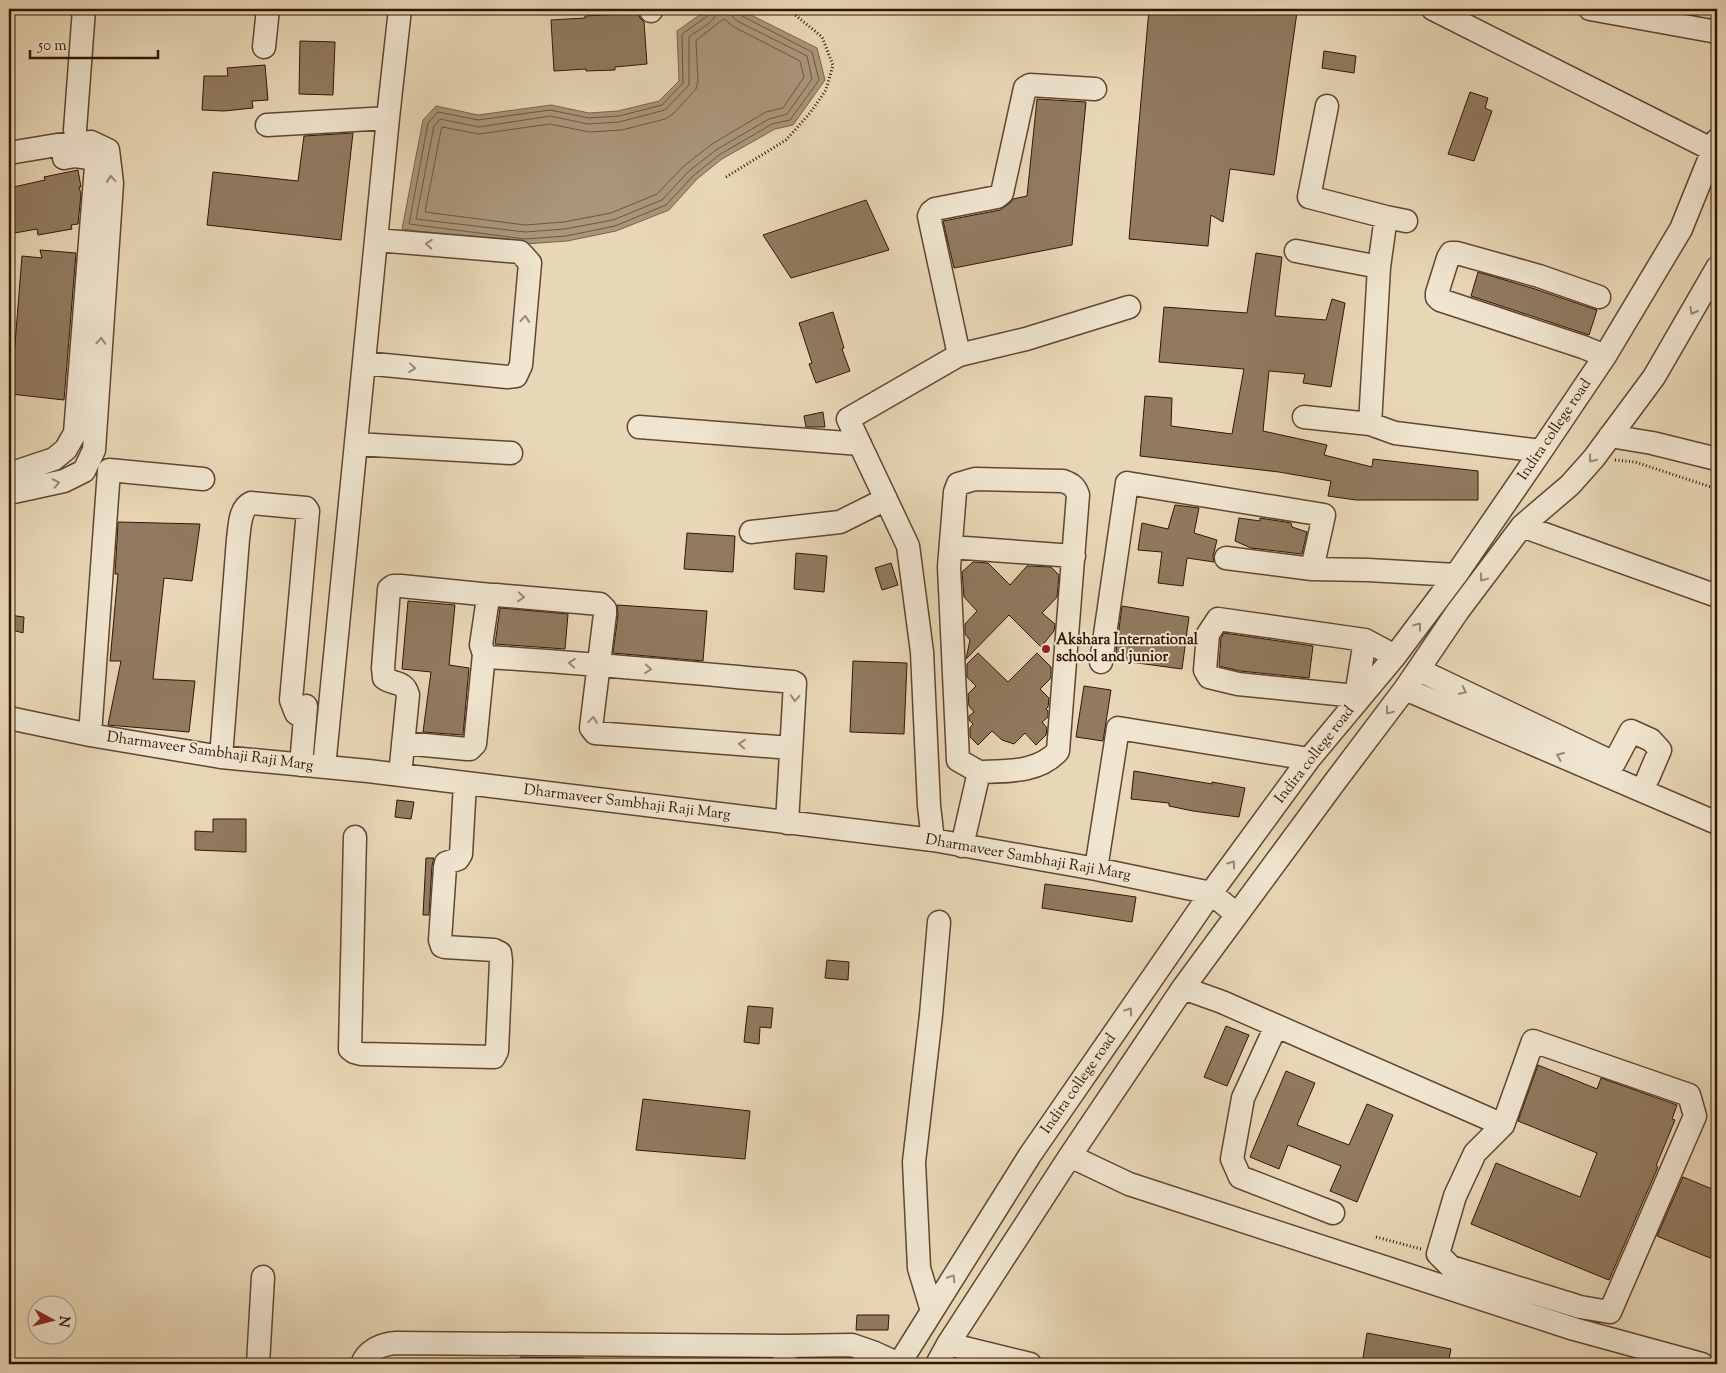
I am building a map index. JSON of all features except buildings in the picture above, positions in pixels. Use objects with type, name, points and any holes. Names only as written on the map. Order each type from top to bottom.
[{"type":"street","points":[[75,130],[84,9]]},
{"type":"street","points":[[264,47],[268,9]]},
{"type":"street","points":[[324,767],[400,9]]},
{"type":"street","points":[[1433,9],[1716,148]]},
{"type":"street","points":[[1590,9],[1717,32]]},
{"type":"street","points":[[959,355],[930,212],[935,209],[997,197],[1002,193],[1025,88],[1030,85],[1095,89]]},
{"type":"street","points":[[1327,106],[1309,197],[1396,219],[1379,267],[1370,424]]},
{"type":"street","points":[[267,125],[388,118]]},
{"type":"street","points":[[9,154],[57,145],[91,142],[108,150],[112,183],[94,450],[84,471],[64,482],[9,493]]},
{"type":"street","name":"Indira college road","points":[[899,1364],[1030,1155],[1211,893],[1309,759],[1395,656],[1456,574],[1605,356],[1681,229],[1716,148]]},
{"type":"street","points":[[9,168],[75,156],[90,158],[96,166],[75,433],[66,449],[54,459],[9,474]]},
{"type":"street","points":[[364,363],[507,377],[516,376],[522,365],[530,263],[526,256],[520,252],[376,240]]},
{"type":"street","points":[[1296,251],[1379,267]]},
{"type":"street","points":[[1599,297],[1539,276],[1457,253],[1451,254],[1448,258],[1437,293],[1437,297],[1440,300],[1605,356]]},
{"type":"street","name":"Indira college road","points":[[937,1364],[948,1344],[1070,1156],[1236,914],[1405,689],[1458,611],[1522,526],[1570,486],[1594,458],[1654,377],[1717,268]]},
{"type":"street","points":[[933,840],[929,806],[922,652],[908,546],[848,419],[959,355],[1026,339],[1129,307]]},
{"type":"street","points":[[1304,417],[1370,424],[1395,433],[1541,451]]},
{"type":"street","points":[[640,427],[860,444]]},
{"type":"street","points":[[1610,436],[1652,443],[1717,459]]},
{"type":"street","points":[[356,444],[511,453]]},
{"type":"street","points":[[90,735],[109,470],[203,479]]},
{"type":"street","points":[[975,479],[1063,481],[1070,483],[1076,488],[1078,495],[1074,556],[1058,751],[1050,760],[1036,766],[978,772],[958,760],[950,557],[955,492],[958,484],[975,479]]},
{"type":"street","points":[[1101,662],[1127,483],[1324,515],[1312,569]]},
{"type":"street","points":[[751,532],[840,522],[886,499]]},
{"type":"street","points":[[221,756],[238,539],[243,510],[246,505],[251,503],[306,508],[308,511],[291,700],[296,713],[305,719],[301,764]]},
{"type":"street","points":[[259,521],[265,516],[307,521]]},
{"type":"street","points":[[1522,526],[1717,596]]},
{"type":"street","points":[[911,566],[950,557],[1074,556]]},
{"type":"street","points":[[1226,558],[1312,569],[1456,574]]},
{"type":"street","points":[[400,775],[408,695],[402,684],[388,681],[384,678],[383,668],[389,589],[393,586],[600,604],[605,609],[606,614],[591,728],[595,733],[791,748]]},
{"type":"street","points":[[403,743],[467,749],[475,744],[484,654],[481,646],[482,636],[486,603],[491,595]]},
{"type":"street","points":[[1365,640],[1356,696],[1238,684],[1209,678],[1205,670],[1208,634],[1218,619],[1365,640],[1395,656]]},
{"type":"street","points":[[484,654],[488,656],[793,682],[796,687],[787,823]]},
{"type":"street","points":[[1419,670],[1717,823]]},
{"type":"street","points":[[1405,689],[1604,764],[1648,778],[1717,808]]},
{"type":"street","name":"Dharmaveer Sambhaji Raji Marg","points":[[9,718],[90,735],[221,756],[400,775],[933,840],[1096,869],[1211,893],[1236,914]]},
{"type":"street","points":[[1096,869],[1118,728],[1309,759]]},
{"type":"street","points":[[1604,764],[1631,731],[1651,740],[1660,750],[1648,778]]},
{"type":"street","points":[[962,846],[978,772]]},
{"type":"street","points":[[355,837],[350,1049],[361,1054],[494,1057],[497,1051],[500,953],[494,950],[445,947],[442,946],[440,940],[445,867],[446,863],[458,859],[460,854],[465,783]]},
{"type":"street","points":[[932,1311],[919,1268],[914,1162],[931,1015],[939,922]]},
{"type":"street","points":[[1184,988],[1222,1002],[1503,1125]]},
{"type":"street","points":[[1276,1026],[1243,1098],[1232,1159],[1240,1178],[1333,1214]]},
{"type":"street","points":[[1533,1041],[1689,1095],[1695,1116],[1610,1312],[1580,1306],[1451,1267],[1438,1254],[1455,1196],[1475,1153],[1503,1125],[1533,1041]]},
{"type":"street","points":[[1070,1156],[1129,1184],[1574,1329],[1702,1364]]},
{"type":"street","points":[[258,1364],[263,1277]]},
{"type":"street","points":[[362,1364],[372,1351],[387,1344],[396,1343],[785,1355],[852,1345],[876,1353],[899,1364]]},
{"type":"street","points":[[948,1344],[1030,1364]]},
{"type":"path","points":[[726,177],[786,140],[810,113],[826,90],[833,65],[822,37],[788,9]]},
{"type":"path","points":[[1594,458],[1635,462],[1717,490]]},
{"type":"path","points":[[1376,1237],[1438,1254]]},
{"type":"water","points":[[708,9],[741,10],[817,48],[825,80],[793,125],[775,129],[722,159],[697,179],[669,210],[616,231],[567,241],[525,244],[402,229],[423,120],[436,106],[478,115],[551,105],[589,113],[618,111],[659,101],[679,81],[677,31]]},
{"type":"place","name":"Akshara International school and junior","points":[[1046,649]]}]
